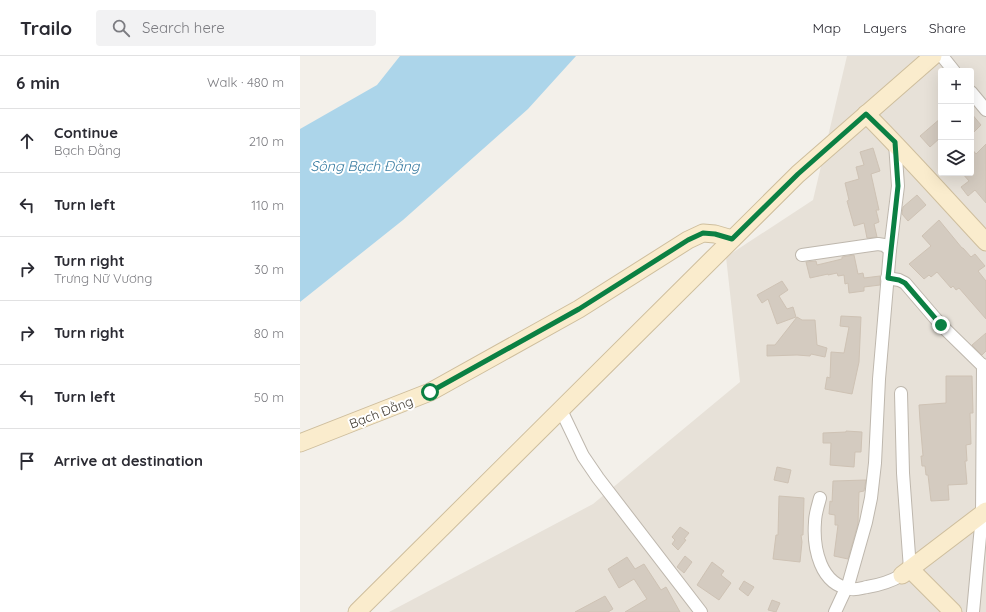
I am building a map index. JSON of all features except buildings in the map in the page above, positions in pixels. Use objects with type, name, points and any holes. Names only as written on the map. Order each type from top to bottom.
[{"type":"street","points":[[357,612],[798,174],[933,56]]},
{"type":"street","points":[[942,56],[952,68]]},
{"type":"street","points":[[974,96],[986,110]]},
{"type":"street","points":[[866,114],[895,142],[911,162],[986,242]]},
{"type":"street","points":[[835,612],[846,587],[866,522],[871,498],[875,463],[879,379],[890,250],[898,186],[895,142]]},
{"type":"street","name":"Bạch Đằng","points":[[300,443],[430,392],[579,309],[688,240],[703,233],[715,234],[732,239]]},
{"type":"street","points":[[802,255],[878,244],[884,245],[890,250]]},
{"type":"street","points":[[888,278],[905,283],[941,325],[984,367],[984,513],[973,612]]},
{"type":"street","points":[[901,393],[906,572],[953,612]]},
{"type":"street","points":[[561,410],[583,456],[598,478],[701,612]]},
{"type":"street","points":[[820,498],[815,521],[816,549],[821,564],[827,576],[839,585],[852,590],[889,582],[906,572],[984,513]]},
{"type":"shaded area","points":[[847,56],[986,56],[986,612],[389,612],[593,504],[740,382],[726,257],[813,200]]},
{"type":"water","name":"Sông Bạch Đằng","points":[[400,56],[576,56],[528,109],[403,220],[300,302],[300,129],[377,85]]},
{"type":"route","points":[[430,392],[579,309],[688,240],[703,233],[715,234],[732,239],[798,174],[866,114],[895,142],[898,186],[888,278],[905,283],[941,325]]}]
